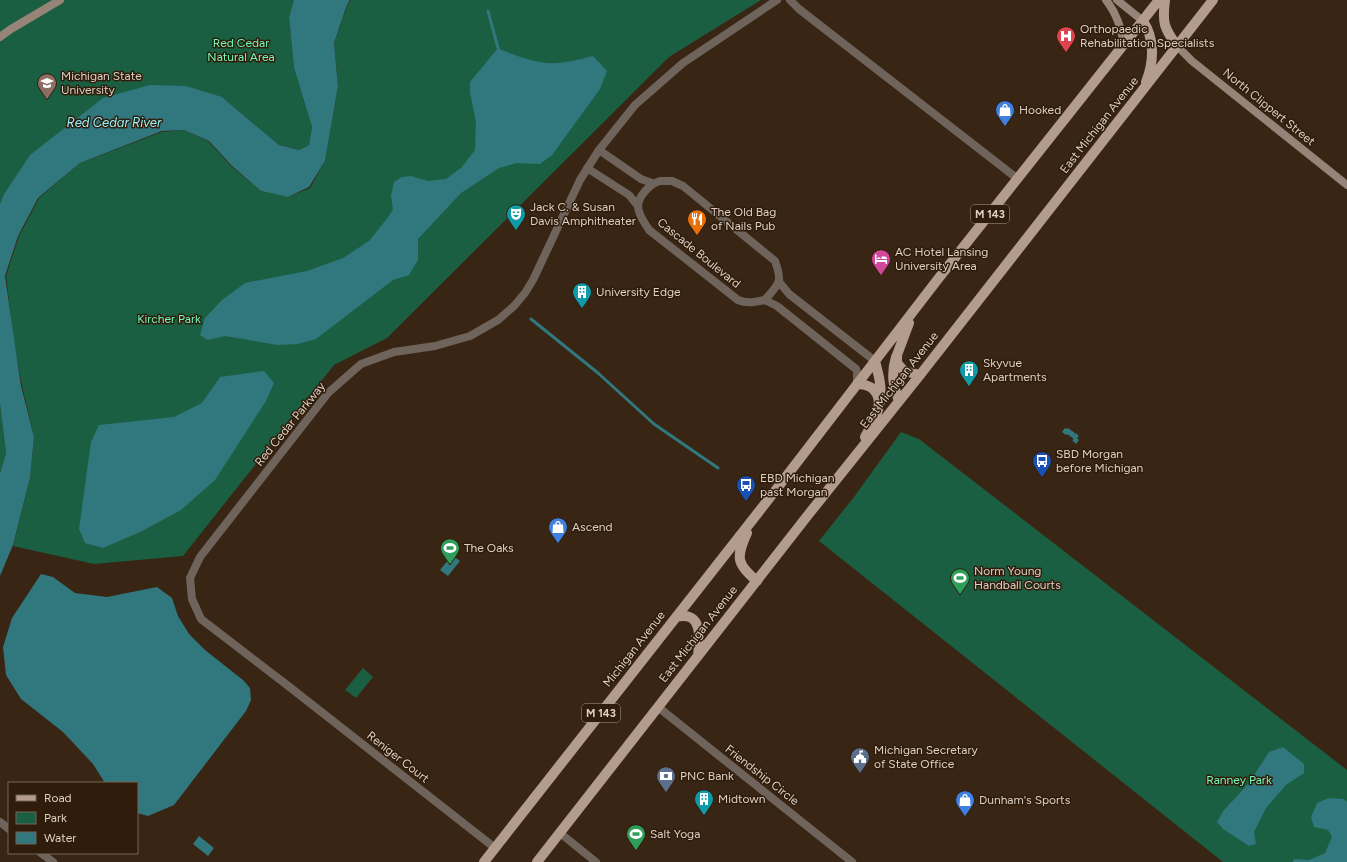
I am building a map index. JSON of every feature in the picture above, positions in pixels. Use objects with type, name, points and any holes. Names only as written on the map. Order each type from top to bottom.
[{"type":"main road","name":"M 143","points":[[857,384],[1159,0]]},
{"type":"main road","points":[[1165,0],[1164,25],[1178,46]]},
{"type":"main road","name":"East Michigan Avenue","points":[[560,833],[756,581],[899,402],[1213,0]]},
{"type":"main road","points":[[1141,93],[1150,71],[1152,52],[1150,34],[1143,21]]},
{"type":"main road","points":[[899,402],[892,377],[897,355],[914,310]]},
{"type":"main road","points":[[897,355],[897,363],[902,369],[908,373],[920,375]]},
{"type":"main road","points":[[856,455],[875,417],[878,407],[881,387],[875,361]]},
{"type":"main road","points":[[857,384],[867,385],[873,389],[878,395],[878,407]]},
{"type":"main road","name":"Michigan Avenue","points":[[484,862],[857,384]]},
{"type":"main road","points":[[752,520],[742,542],[739,554],[742,567],[756,581]]},
{"type":"main road","points":[[676,617],[687,617],[697,625],[700,637],[698,656]]},
{"type":"main road","points":[[537,862],[560,833]]},
{"type":"street","points":[[0,37],[60,0]]},
{"type":"street","name":"Red Cedar Parkway","points":[[287,684],[201,619],[192,599],[190,578],[200,557],[328,393],[361,364],[394,352],[435,346],[470,336],[498,320],[514,306],[525,293],[533,280],[559,223],[587,168],[599,150],[635,106],[683,62],[777,0]]},
{"type":"street","points":[[790,0],[805,14],[1018,179]]},
{"type":"street","points":[[1106,0],[1113,9],[1120,24],[1124,46]]},
{"type":"street","points":[[1117,0],[1143,21]]},
{"type":"street","name":"North Clippert Street","points":[[1178,46],[1192,61],[1347,185]]},
{"type":"street","points":[[599,150],[641,179],[652,183],[672,181],[683,186],[775,261],[779,273],[780,283],[789,294],[875,361]]},
{"type":"street","points":[[587,168],[629,195],[638,206],[643,194],[652,183]]},
{"type":"street","name":"Cascade Boulevard","points":[[638,206],[642,218],[649,230],[738,300],[751,303],[765,300]]},
{"type":"street","points":[[780,283],[765,300],[778,306],[856,369],[857,384]]},
{"type":"street","name":"Reniger Court","points":[[287,684],[495,848]]},
{"type":"street","name":"Friendship Circle","points":[[658,707],[852,862]]},
{"type":"street","points":[[0,822],[8,828]]},
{"type":"street","points":[[560,833],[596,862]]},
{"type":"street","points":[[42,854],[53,862]]},
{"type":"green space","name":"Red Cedar Natural Area","points":[[0,0],[294,0],[289,17],[294,68],[312,127],[309,145],[299,150],[279,145],[222,97],[3,196],[0,204]]},
{"type":"green space","name":"Kircher Park","points":[[351,0],[761,0],[669,57],[387,338],[334,365],[183,556],[94,564],[13,546],[30,478],[34,437],[22,386],[14,342],[6,276],[19,236],[39,198],[80,163],[162,132],[184,130],[208,141],[232,167],[261,191],[288,197],[310,188],[325,161],[338,86],[334,43],[348,4]]},
{"type":"green space","points":[[0,404],[6,453],[0,473]]},
{"type":"green space","name":"Ranney Park","points":[[901,432],[919,439],[1347,770],[1347,862],[1223,862],[819,541],[854,497]]},
{"type":"green space","points":[[363,668],[373,677],[356,698],[345,690]]},
{"type":"water","name":"Red Cedar River","points":[[294,0],[350,0],[334,43],[338,86],[325,161],[309,187],[288,197],[261,191],[232,166],[209,141],[184,130],[162,131],[80,163],[38,198],[18,236],[5,276],[21,386],[34,437],[30,478],[13,545],[0,576],[0,473],[6,453],[0,404],[0,204],[3,196],[30,155],[103,98],[150,85],[186,86],[222,97],[279,145],[299,150],[309,145],[312,127],[294,68],[289,17]]},
{"type":"water","points":[[498,48],[534,61],[546,63],[564,62],[593,56],[607,71],[600,89],[552,155],[540,164],[517,163],[499,168],[461,193],[418,239],[418,260],[409,275],[393,280],[316,339],[298,344],[277,345],[225,336],[208,340],[200,335],[205,318],[222,300],[245,283],[307,271],[343,258],[369,241],[393,210],[391,196],[394,182],[402,177],[411,176],[428,181],[446,179],[462,167],[475,150],[476,122],[470,93],[470,82]]},
{"type":"water","points":[[264,371],[274,383],[266,401],[215,480],[181,510],[142,531],[103,548],[85,543],[79,529],[91,442],[99,425],[174,417],[202,403],[220,377]]},
{"type":"water","points":[[1065,428],[1068,428],[1075,433],[1074,435],[1076,433],[1079,436],[1077,438],[1079,440],[1076,444],[1072,440],[1074,439],[1062,432]]},
{"type":"water","name":"The Oaks","points":[[452,555],[460,561],[448,576],[440,570]]},
{"type":"water","points":[[41,574],[53,577],[75,593],[107,597],[157,587],[172,598],[178,616],[189,634],[205,650],[243,680],[250,688],[251,700],[246,711],[174,805],[148,816],[138,813],[138,782],[104,782],[93,764],[63,732],[21,699],[6,675],[3,647],[12,618]]},
{"type":"water","points":[[1283,747],[1304,764],[1304,773],[1286,785],[1266,808],[1254,832],[1256,844],[1249,846],[1223,829],[1217,822],[1224,810],[1249,783],[1269,752]]},
{"type":"water","points":[[1329,798],[1344,799],[1347,802],[1347,862],[1293,862],[1294,859],[1309,860],[1325,853],[1332,837],[1328,830],[1314,827],[1311,817],[1317,803]]},
{"type":"water","points":[[199,836],[214,848],[208,856],[193,844]]},
{"type":"waterway","points":[[488,11],[498,48]]},
{"type":"waterway","points":[[531,319],[598,373],[654,424],[718,468]]},
{"type":"place","name":"Orthopaedic Rehabilitation Specialists","points":[[1066,53]]},
{"type":"place","name":"Michigan State University","points":[[47,100]]},
{"type":"place","name":"Hooked","points":[[1005,127]]},
{"type":"place","name":"Jack C. & Susan Davis Amphitheater","points":[[516,231]]},
{"type":"place","name":"The Old Bag of Nails Pub","points":[[697,236]]},
{"type":"place","name":"AC Hotel Lansing University Area","points":[[881,276]]},
{"type":"place","name":"University Edge","points":[[582,309]]},
{"type":"place","name":"Skyvue Apartments","points":[[969,387]]},
{"type":"place","name":"SBD Morgan before Michigan","points":[[1042,478]]},
{"type":"place","name":"EBD Michigan past Morgan","points":[[746,502]]},
{"type":"place","name":"Ascend","points":[[558,544]]},
{"type":"place","name":"The Oaks","points":[[450,565]]},
{"type":"place","name":"Norm Young Handball Courts","points":[[960,595]]},
{"type":"place","name":"Michigan Secretary of State Office","points":[[860,774]]},
{"type":"place","name":"PNC Bank","points":[[666,793]]},
{"type":"place","name":"Midtown","points":[[704,816]]},
{"type":"place","name":"Dunham's Sports","points":[[965,817]]},
{"type":"place","name":"Salt Yoga","points":[[636,851]]}]
